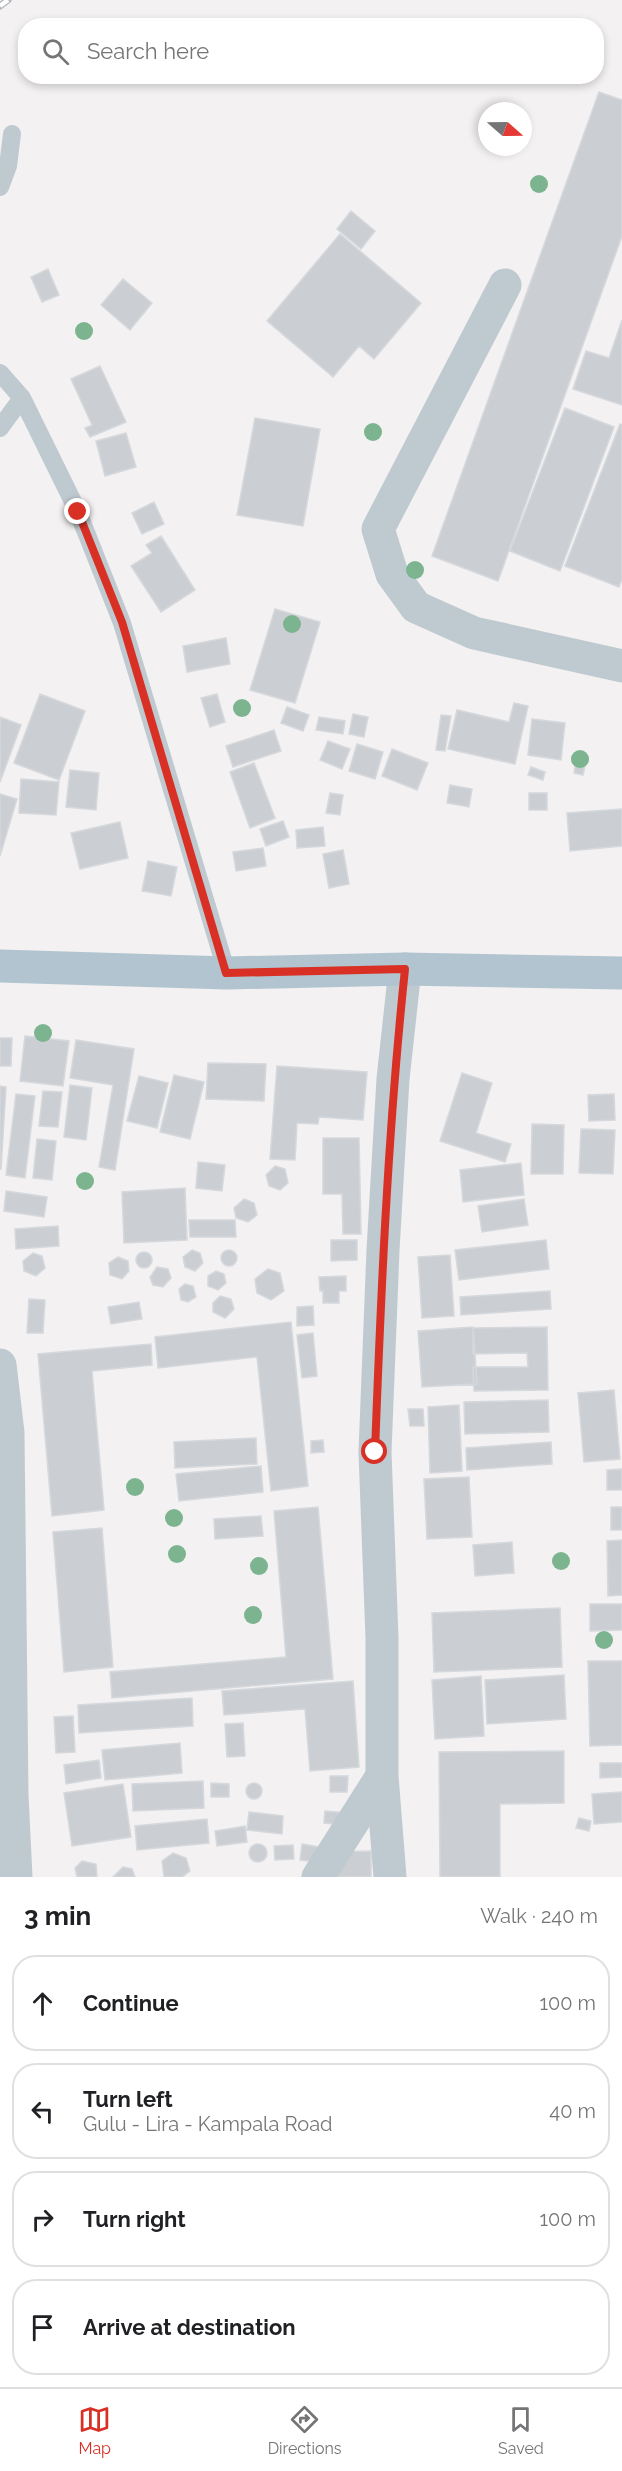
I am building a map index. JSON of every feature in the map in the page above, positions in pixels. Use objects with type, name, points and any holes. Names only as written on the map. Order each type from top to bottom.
[{"type":"main road","points":[[0,966],[226,973],[405,969],[622,973]]},
{"type":"street","points":[[505,285],[378,529],[392,574],[416,608],[474,633],[622,666]]},
{"type":"street","points":[[390,1877],[382,1776],[382,1638],[375,1452],[392,1091],[405,969]]},
{"type":"street","points":[[0,1365],[9,1434],[12,1796],[16,1877]]},
{"type":"street","points":[[318,1877],[382,1776]]},
{"type":"lane","points":[[0,187],[8,166],[12,134]]},
{"type":"lane","points":[[0,373],[22,398],[78,512],[122,622],[226,973]]},
{"type":"lane","points":[[0,428],[22,398]]},
{"type":"building","points":[[599,92],[622,100],[622,236],[498,581],[432,556]]},
{"type":"building","points":[[351,211],[375,231],[361,249],[337,229]]},
{"type":"building","points":[[340,234],[421,303],[374,359],[359,346],[333,377],[267,321]]},
{"type":"building","points":[[48,269],[59,295],[42,302],[31,277]]},
{"type":"building","points":[[123,279],[152,303],[130,330],[101,305]]},
{"type":"building","points":[[622,320],[622,405],[573,389],[586,351],[609,358]]},
{"type":"building","points":[[100,366],[126,422],[90,437],[85,428],[92,425],[71,379]]},
{"type":"building","points":[[565,408],[614,427],[560,571],[510,551]]},
{"type":"building","points":[[255,418],[320,429],[303,526],[237,515]]},
{"type":"building","points":[[620,424],[622,425],[622,579],[619,587],[565,566]]},
{"type":"building","points":[[126,433],[136,467],[105,476],[96,441]]},
{"type":"building","points":[[154,502],[164,524],[142,534],[132,513]]},
{"type":"building","points":[[161,536],[195,590],[161,612],[131,566],[152,553],[146,545]]},
{"type":"building","points":[[275,609],[320,622],[295,703],[250,690]]},
{"type":"building","points":[[226,638],[230,664],[187,672],[183,646]]},
{"type":"building","points":[[40,694],[85,711],[59,780],[14,763]]},
{"type":"building","points":[[217,694],[225,722],[210,727],[201,698]]},
{"type":"building","points":[[514,703],[528,706],[515,764],[448,749],[457,710],[509,722]]},
{"type":"building","points":[[287,707],[309,715],[303,731],[281,723]]},
{"type":"building","points":[[353,714],[368,717],[364,737],[349,734]]},
{"type":"building","points":[[441,715],[451,716],[445,751],[436,750]]},
{"type":"building","points":[[0,717],[21,725],[0,782]]},
{"type":"building","points":[[319,717],[345,721],[343,734],[316,730]]},
{"type":"building","points":[[532,719],[565,723],[561,760],[528,755]]},
{"type":"building","points":[[274,730],[281,751],[233,767],[226,746]]},
{"type":"building","points":[[328,741],[350,749],[342,769],[320,760]]},
{"type":"building","points":[[357,744],[383,752],[375,779],[349,771]]},
{"type":"building","points":[[392,749],[428,763],[417,790],[382,776]]},
{"type":"building","points":[[576,759],[586,761],[583,775],[574,773]]},
{"type":"building","points":[[254,763],[275,818],[250,828],[230,772]]},
{"type":"building","points":[[531,767],[545,772],[543,780],[528,775]]},
{"type":"building","points":[[70,770],[99,773],[96,810],[66,807]]},
{"type":"building","points":[[21,779],[59,782],[56,815],[19,813]]},
{"type":"building","points":[[450,785],[472,789],[469,807],[447,803]]},
{"type":"building","points":[[330,793],[343,795],[340,815],[326,813]]},
{"type":"building","points":[[529,793],[547,793],[547,810],[529,810]]},
{"type":"building","points":[[0,794],[17,799],[0,856]]},
{"type":"building","points":[[622,809],[622,846],[570,851],[567,813]]},
{"type":"building","points":[[283,821],[289,837],[266,846],[260,829]]},
{"type":"building","points":[[120,822],[128,858],[80,869],[71,833]]},
{"type":"building","points":[[323,827],[325,846],[297,848],[296,830]]},
{"type":"building","points":[[263,848],[266,866],[236,871],[233,852]]},
{"type":"building","points":[[343,850],[349,884],[329,888],[323,854]]},
{"type":"building","points":[[148,861],[177,867],[171,896],[142,891]]},
{"type":"building","points":[[25,1036],[69,1041],[63,1086],[20,1081]]},
{"type":"building","points":[[0,1038],[12,1038],[11,1066],[0,1066]]},
{"type":"building","points":[[76,1040],[134,1049],[115,1170],[99,1167],[113,1085],[70,1078]]},
{"type":"building","points":[[208,1063],[266,1064],[264,1101],[206,1099]]},
{"type":"building","points":[[277,1066],[367,1072],[363,1120],[319,1117],[318,1124],[297,1123],[295,1160],[270,1159]]},
{"type":"building","points":[[462,1073],[492,1083],[476,1133],[511,1144],[505,1162],[440,1141]]},
{"type":"building","points":[[174,1075],[204,1082],[190,1139],[160,1132]]},
{"type":"building","points":[[139,1076],[168,1083],[157,1128],[127,1121]]},
{"type":"building","points":[[70,1085],[92,1088],[86,1140],[64,1137]]},
{"type":"building","points":[[0,1086],[6,1087],[1,1169],[0,1169]]},
{"type":"building","points":[[43,1091],[62,1092],[58,1127],[39,1126]]},
{"type":"building","points":[[16,1094],[35,1096],[25,1178],[6,1175]]},
{"type":"building","points":[[614,1094],[615,1120],[589,1121],[588,1095]]},
{"type":"building","points":[[532,1124],[564,1125],[563,1174],[531,1174]]},
{"type":"building","points":[[581,1129],[615,1130],[613,1174],[579,1173]]},
{"type":"building","points":[[323,1138],[359,1138],[361,1234],[343,1234],[342,1194],[323,1194]]},
{"type":"building","points":[[37,1139],[56,1141],[52,1180],[33,1178]]},
{"type":"building","points":[[198,1162],[225,1165],[222,1191],[196,1188]]},
{"type":"building","points":[[521,1163],[524,1195],[463,1202],[460,1170]]},
{"type":"building","points":[[275,1166],[285,1169],[288,1183],[280,1190],[269,1186],[266,1175]]},
{"type":"building","points":[[185,1188],[187,1240],[124,1243],[122,1192]]},
{"type":"building","points":[[6,1191],[47,1197],[44,1217],[4,1211]]},
{"type":"building","points":[[244,1199],[254,1203],[257,1215],[248,1222],[236,1218],[234,1208]]},
{"type":"building","points":[[524,1199],[528,1225],[482,1232],[478,1206]]},
{"type":"building","points":[[189,1220],[235,1220],[236,1237],[190,1237]]},
{"type":"building","points":[[58,1226],[59,1246],[16,1249],[15,1229]]},
{"type":"building","points":[[331,1240],[357,1240],[357,1260],[331,1261]]},
{"type":"building","points":[[546,1240],[549,1269],[459,1280],[455,1250]]},
{"type":"building","points":[[192,1250],[200,1253],[203,1263],[195,1271],[185,1267],[183,1257]]},
{"type":"building","points":[[226,1250],[232,1250],[237,1258],[235,1264],[226,1266],[221,1261],[221,1255]]},
{"type":"building","points":[[141,1252],[147,1252],[152,1260],[150,1266],[141,1268],[136,1263],[136,1257]]},
{"type":"building","points":[[33,1253],[42,1256],[45,1268],[36,1276],[24,1271],[23,1261]]},
{"type":"building","points":[[450,1255],[454,1316],[422,1318],[418,1257]]},
{"type":"building","points":[[118,1257],[128,1261],[129,1271],[122,1279],[110,1275],[109,1263]]},
{"type":"building","points":[[157,1267],[168,1269],[171,1278],[163,1287],[153,1285],[150,1277]]},
{"type":"building","points":[[268,1269],[280,1273],[284,1291],[271,1300],[257,1293],[255,1279]]},
{"type":"building","points":[[216,1271],[224,1274],[226,1283],[218,1290],[208,1286],[208,1276]]},
{"type":"building","points":[[346,1276],[346,1291],[339,1291],[339,1303],[323,1303],[323,1291],[320,1291],[319,1277]]},
{"type":"building","points":[[185,1284],[193,1286],[196,1297],[188,1302],[181,1300],[179,1289]]},
{"type":"building","points":[[550,1291],[551,1309],[461,1315],[460,1297]]},
{"type":"building","points":[[220,1296],[231,1299],[234,1309],[225,1318],[213,1312],[213,1303]]},
{"type":"building","points":[[29,1299],[45,1300],[43,1333],[27,1333]]},
{"type":"building","points":[[139,1302],[142,1319],[111,1324],[108,1307]]},
{"type":"building","points":[[313,1306],[314,1325],[297,1326],[297,1307]]},
{"type":"building","points":[[291,1322],[308,1486],[271,1491],[257,1357],[158,1368],[155,1337]]},
{"type":"building","points":[[473,1327],[477,1384],[422,1387],[418,1331]]},
{"type":"building","points":[[547,1327],[548,1390],[474,1391],[473,1367],[528,1367],[527,1353],[473,1354],[473,1328]]},
{"type":"building","points":[[313,1333],[317,1376],[302,1378],[297,1335]]},
{"type":"building","points":[[151,1344],[152,1365],[92,1371],[104,1510],[52,1516],[38,1354]]},
{"type":"building","points":[[614,1390],[620,1459],[584,1462],[578,1393]]},
{"type":"building","points":[[548,1400],[549,1432],[465,1434],[464,1402]]},
{"type":"building","points":[[459,1405],[462,1471],[430,1473],[428,1407]]},
{"type":"building","points":[[408,1409],[423,1409],[424,1426],[410,1426]]},
{"type":"building","points":[[256,1438],[257,1464],[175,1468],[174,1442]]},
{"type":"building","points":[[323,1440],[324,1452],[311,1453],[311,1441]]},
{"type":"building","points":[[551,1442],[552,1464],[467,1470],[466,1448]]},
{"type":"building","points":[[261,1466],[263,1492],[179,1501],[176,1474]]},
{"type":"building","points":[[622,1469],[622,1490],[607,1490],[607,1470]]},
{"type":"building","points":[[469,1477],[472,1537],[427,1539],[424,1479]]},
{"type":"building","points":[[318,1507],[333,1679],[112,1698],[110,1672],[286,1657],[274,1511]]},
{"type":"building","points":[[611,1507],[622,1507],[622,1530],[611,1530]]},
{"type":"building","points":[[261,1516],[263,1536],[215,1539],[214,1519]]},
{"type":"building","points":[[102,1528],[113,1667],[64,1672],[53,1532]]},
{"type":"building","points":[[622,1540],[622,1595],[608,1596],[607,1541]]},
{"type":"building","points":[[512,1542],[514,1573],[475,1576],[473,1545]]},
{"type":"building","points":[[590,1604],[622,1604],[622,1630],[590,1631]]},
{"type":"building","points":[[560,1608],[562,1667],[434,1672],[432,1613]]},
{"type":"building","points":[[588,1661],[622,1661],[622,1745],[590,1746]]},
{"type":"building","points":[[564,1675],[566,1719],[487,1724],[485,1680]]},
{"type":"building","points":[[481,1676],[484,1736],[435,1739],[432,1680]]},
{"type":"building","points":[[353,1681],[359,1767],[310,1771],[305,1709],[224,1715],[222,1691]]},
{"type":"building","points":[[192,1698],[193,1726],[79,1733],[78,1705]]},
{"type":"building","points":[[73,1716],[75,1752],[56,1753],[54,1717]]},
{"type":"building","points":[[243,1723],[245,1756],[227,1757],[225,1724]]},
{"type":"building","points":[[180,1743],[182,1773],[105,1780],[102,1750]]},
{"type":"building","points":[[564,1751],[564,1803],[500,1804],[500,1877],[440,1877],[439,1752]]},
{"type":"building","points":[[99,1760],[101,1778],[66,1784],[64,1765]]},
{"type":"building","points":[[600,1763],[622,1763],[622,1777],[600,1778]]},
{"type":"building","points":[[330,1776],[348,1776],[347,1792],[330,1792]]},
{"type":"building","points":[[203,1781],[204,1808],[133,1811],[132,1784]]},
{"type":"building","points":[[211,1783],[229,1784],[229,1797],[211,1797]]},
{"type":"building","points":[[251,1783],[257,1783],[262,1791],[260,1797],[251,1799],[246,1794],[246,1788]]},
{"type":"building","points":[[123,1784],[131,1837],[72,1846],[64,1793]]},
{"type":"building","points":[[622,1792],[622,1822],[594,1824],[592,1794]]},
{"type":"building","points":[[325,1811],[349,1813],[347,1825],[324,1823]]},
{"type":"building","points":[[249,1812],[283,1816],[282,1834],[247,1830]]},
{"type":"building","points":[[579,1818],[591,1821],[589,1831],[576,1828]]},
{"type":"building","points":[[207,1819],[209,1843],[137,1850],[135,1826]]},
{"type":"building","points":[[245,1826],[247,1842],[217,1846],[215,1831]]},
{"type":"building","points":[[258,1844],[266,1849],[267,1853],[262,1861],[258,1862],[250,1857],[249,1853],[254,1845]]},
{"type":"building","points":[[302,1844],[320,1847],[317,1862],[300,1860]]},
{"type":"building","points":[[293,1845],[294,1859],[275,1860],[274,1846]]},
{"type":"building","points":[[371,1851],[371,1877],[328,1877],[328,1852]]},
{"type":"building","points":[[173,1853],[186,1858],[190,1871],[182,1877],[164,1877],[162,1861]]},
{"type":"building","points":[[82,1861],[96,1864],[97,1877],[77,1877],[75,1868]]},
{"type":"building","points":[[123,1867],[132,1869],[135,1877],[113,1877]]},
{"type":"railway","points":[[0,6],[8,0]]},
{"type":"route","points":[[78,512],[122,622],[226,973],[405,969],[393,1079],[375,1452]]}]
